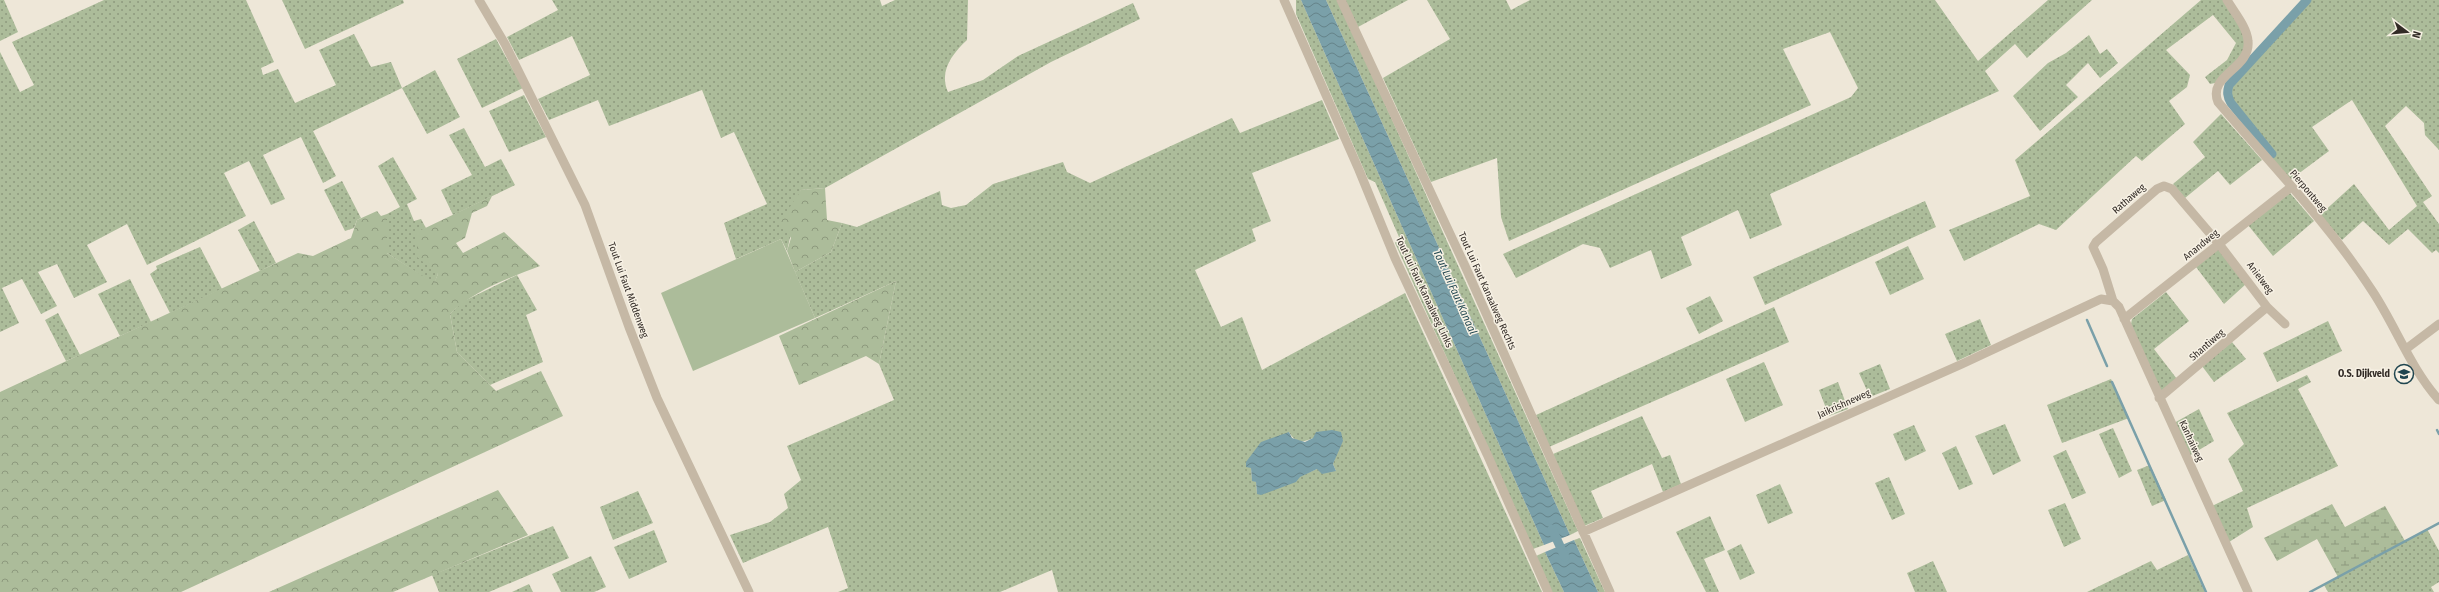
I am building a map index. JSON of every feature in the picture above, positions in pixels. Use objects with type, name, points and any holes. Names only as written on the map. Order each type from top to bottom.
[{"type":"street","name":"Tout Lui Faut Middenweg","points":[[479,0],[504,44],[585,205],[629,327],[657,398],[749,592]]},
{"type":"street","name":"Tout Lui Faut Kanaalweg Links","points":[[1284,0],[1359,170],[1395,258],[1487,454],[1548,592]]},
{"type":"street","name":"Tout Lui Faut Kanaalweg Rechts","points":[[1341,0],[1465,266],[1610,592]]},
{"type":"street","name":"Pierpontweg","points":[[2227,0],[2245,29],[2248,40],[2248,49],[2245,57],[2216,86],[2214,94],[2218,102],[2337,242],[2373,292],[2424,380],[2439,400]]},
{"type":"street","name":"Rathaweg","points":[[2113,300],[2103,269],[2093,248],[2096,242],[2156,189],[2164,186],[2172,189],[2219,244]]},
{"type":"street","name":"Anandweg","points":[[2124,319],[2291,187]]},
{"type":"street","name":"Anielweg","points":[[2219,244],[2267,306],[2285,324]]},
{"type":"street","name":"Jaikrishneweg","points":[[1583,532],[1962,364],[2101,299],[2113,300]]},
{"type":"street","name":"Kanhaiweg","points":[[2113,300],[2124,319],[2248,592]]},
{"type":"street","name":"Shantiweg","points":[[2159,398],[2267,306]]},
{"type":"street","points":[[2406,349],[2439,324]]},
{"type":"green space","points":[[0,0],[4,0],[18,32],[0,41]]},
{"type":"green space","points":[[104,0],[246,0],[274,62],[261,68],[263,75],[278,69],[295,103],[336,85],[319,50],[354,34],[371,67],[391,62],[402,88],[313,131],[336,176],[323,183],[301,137],[263,155],[285,199],[271,205],[249,161],[224,173],[246,216],[147,265],[127,224],[87,245],[107,282],[74,298],[57,264],[38,272],[57,306],[41,314],[22,279],[2,288],[19,323],[0,332],[0,52],[20,92],[34,85],[12,42]]},
{"type":"green space","points":[[282,0],[403,0],[404,3],[305,49]]},
{"type":"green space","points":[[552,0],[880,0],[882,6],[895,0],[968,0],[967,40],[948,64],[945,78],[948,92],[983,80],[1018,56],[1133,3],[1140,19],[1051,62],[825,188],[801,190],[787,251],[781,239],[736,259],[724,223],[767,204],[734,132],[721,138],[702,90],[609,126],[598,100],[549,120],[538,99],[590,75],[572,36],[519,60],[507,37],[558,10]]},
{"type":"green space","points":[[1296,0],[1301,0],[1544,545],[1533,549],[1395,243],[1399,237],[1375,182],[1368,179],[1296,14]]},
{"type":"green space","points":[[1326,0],[1338,0],[1578,531],[1570,535]]},
{"type":"green space","points":[[1345,0],[1408,0],[1358,27]]},
{"type":"green space","points":[[1427,0],[1506,0],[1511,10],[1530,0],[1935,0],[1978,61],[2048,0],[2092,0],[2027,58],[2015,44],[1985,71],[1999,91],[1770,194],[1782,225],[1750,239],[1738,210],[1681,237],[1692,265],[1661,279],[1651,250],[1610,268],[1600,248],[1583,244],[1516,278],[1503,254],[1851,97],[1858,88],[1830,32],[1783,49],[1811,105],[1509,241],[1501,217],[1497,158],[1431,182],[1383,78],[1450,39]]},
{"type":"green space","points":[[2201,0],[2223,0],[2240,26],[2245,40],[2245,47],[2243,54],[2237,61],[2215,83],[2210,84],[2205,77],[2227,60],[2236,43],[2213,15],[2166,50],[2190,75],[2187,87],[2169,101],[2185,124],[2142,161],[2136,156],[2056,230],[2039,224],[1964,261],[1949,230],[2030,196],[2015,160]]},
{"type":"green space","points":[[2307,0],[2439,0],[2439,150],[2425,135],[2424,123],[2406,106],[2385,126],[2432,196],[2423,202],[2439,224],[2439,253],[2436,250],[2432,253],[2408,229],[2389,245],[2363,221],[2342,240],[2320,215],[2354,184],[2389,230],[2417,206],[2352,100],[2312,127],[2329,151],[2290,180],[2269,157],[2272,154],[2227,97],[2229,85]]},
{"type":"green space","points":[[2089,35],[2100,54],[2107,49],[2118,63],[2100,78],[2088,63],[2066,85],[2078,97],[2040,131],[2013,96],[2048,63],[2066,53]]},
{"type":"green space","points":[[496,39],[523,88],[482,108],[457,59]]},
{"type":"green space","points":[[435,70],[460,117],[427,134],[402,88]]},
{"type":"green space","points":[[524,95],[546,137],[509,152],[489,111]]},
{"type":"green space","points":[[1322,100],[1339,139],[1252,173],[1271,221],[1252,229],[1256,241],[1195,270],[1221,327],[1242,317],[1262,370],[1405,293],[1542,592],[1058,592],[1052,570],[1000,592],[838,592],[848,588],[828,527],[743,563],[730,535],[770,522],[788,508],[784,494],[801,480],[787,446],[894,400],[879,364],[896,281],[815,318],[795,272],[831,252],[842,223],[857,227],[940,191],[942,205],[951,208],[966,205],[993,184],[1063,162],[1067,172],[1090,183],[1232,118],[1240,133]],"holes":[[[1289,432],[1291,436],[1300,441],[1306,441],[1313,438],[1337,453],[1333,464],[1336,471],[1317,469],[1257,494],[1256,482],[1252,480],[1251,468]]]},
{"type":"green space","points":[[2221,114],[2262,160],[2230,185],[2218,171],[2185,198],[2173,184],[2205,157],[2193,142]]},
{"type":"green space","points":[[464,128],[485,167],[501,159],[515,185],[453,215],[441,190],[472,175],[449,135]]},
{"type":"green space","points":[[393,157],[417,199],[407,204],[414,221],[421,219],[426,228],[417,233],[438,274],[434,284],[387,253],[387,214],[400,207],[378,166]]},
{"type":"green space","points":[[342,181],[361,218],[357,220],[354,228],[345,231],[324,190]]},
{"type":"green space","points":[[825,188],[827,220],[842,223],[831,252],[795,272],[787,251],[791,238],[780,222],[801,190]]},
{"type":"green space","points":[[2290,193],[2314,221],[2273,256],[2248,225]]},
{"type":"green space","points":[[492,196],[487,206],[472,213],[465,238],[456,243],[463,253],[504,232],[540,266],[504,280],[480,292],[469,298],[450,314],[457,352],[496,391],[541,371],[563,416],[181,592],[0,592],[0,392],[298,253],[313,256],[351,238],[357,220],[377,211],[381,216],[387,214],[387,253],[434,283],[438,274],[417,257],[417,232]]},
{"type":"green space","points":[[1925,201],[1936,227],[1765,305],[1753,277]]},
{"type":"green space","points":[[254,221],[276,263],[260,271],[238,230]]},
{"type":"green space","points":[[781,239],[815,318],[693,371],[661,293]]},
{"type":"green space","points":[[1908,246],[1924,279],[1890,295],[1875,262]]},
{"type":"green space","points":[[200,247],[222,289],[170,313],[150,274],[157,269],[156,266]]},
{"type":"green space","points":[[2220,248],[2246,284],[2224,304],[2196,267]]},
{"type":"green space","points":[[517,275],[537,310],[526,315],[543,362],[490,385],[457,352],[450,314],[462,302]]},
{"type":"green space","points":[[130,279],[151,322],[120,336],[98,294]]},
{"type":"green space","points":[[896,281],[879,364],[866,356],[799,385],[779,336]]},
{"type":"green space","points":[[2166,292],[2189,321],[2154,349],[2177,379],[2160,392],[2131,324],[2132,319]]},
{"type":"green space","points":[[1710,296],[1723,321],[1699,334],[1686,308]]},
{"type":"green space","points":[[1774,307],[1789,342],[1549,447],[1536,415]]},
{"type":"green space","points":[[58,313],[80,355],[66,361],[45,320]]},
{"type":"green space","points":[[1980,319],[1991,345],[1957,361],[1945,334]]},
{"type":"green space","points":[[2328,321],[2342,351],[2277,382],[2263,353]]},
{"type":"green space","points":[[2232,342],[2246,359],[2214,382],[2202,366]]},
{"type":"green space","points":[[1764,362],[1783,405],[1745,422],[1726,379]]},
{"type":"green space","points":[[1880,364],[1890,389],[1870,397],[1859,373]]},
{"type":"green space","points":[[2307,375],[2311,382],[2298,389],[2338,466],[2247,508],[2253,527],[2229,542],[2212,506],[2243,491],[2228,459],[2244,444],[2227,413]]},
{"type":"green space","points":[[2111,379],[2129,418],[2062,443],[2047,405]]},
{"type":"green space","points":[[1838,382],[1848,409],[1829,416],[1819,390]]},
{"type":"green space","points":[[2199,409],[2214,441],[2189,456],[2174,423]]},
{"type":"green space","points":[[1642,416],[1662,458],[1670,455],[1681,484],[1663,492],[1652,464],[1591,491],[1603,518],[1584,526],[1553,454]]},
{"type":"green space","points":[[2005,424],[2021,461],[1993,475],[1975,436]]},
{"type":"green space","points":[[1914,425],[1926,451],[1905,461],[1893,434]]},
{"type":"green space","points":[[2113,428],[2132,471],[2119,478],[2099,434]]},
{"type":"green space","points":[[1956,446],[1973,484],[1959,490],[1942,453]]},
{"type":"green space","points":[[2066,450],[2086,493],[2072,499],[2053,456]]},
{"type":"green space","points":[[2150,465],[2166,500],[2152,506],[2137,470]]},
{"type":"green space","points":[[1889,477],[1905,514],[1892,520],[1875,483]]},
{"type":"green space","points":[[1780,484],[1793,513],[1768,524],[1756,495]]},
{"type":"green space","points":[[498,490],[528,535],[393,592],[269,592]]},
{"type":"green space","points":[[638,491],[653,523],[613,540],[600,507]]},
{"type":"green space","points":[[2065,503],[2081,539],[2064,547],[2048,510]]},
{"type":"green space","points":[[2332,504],[2345,527],[2385,506],[2405,541],[2338,577],[2317,539],[2277,561],[2264,538]]},
{"type":"green space","points":[[1710,516],[1725,550],[1704,559],[1719,592],[1706,592],[1676,532]]},
{"type":"green space","points":[[553,526],[569,558],[489,592],[439,592],[432,575]]},
{"type":"green space","points":[[2427,529],[2439,551],[2439,582],[2431,587],[2434,592],[2328,592],[2324,585]]},
{"type":"green space","points":[[654,530],[667,562],[629,579],[614,547]]},
{"type":"green space","points":[[1580,538],[1605,592],[1598,592],[1574,540]]},
{"type":"green space","points":[[1741,544],[1755,573],[1740,580],[1727,551]]},
{"type":"green space","points":[[1545,552],[1564,592],[1552,592],[1536,556]]},
{"type":"green space","points":[[2188,555],[2205,592],[2087,592],[2151,561],[2157,570]]},
{"type":"green space","points":[[591,556],[606,587],[594,592],[561,592],[552,574]]},
{"type":"green space","points":[[1933,561],[1947,592],[1915,592],[1907,573]]},
{"type":"green space","points":[[529,584],[533,592],[512,592]]},
{"type":"water","points":[[1301,0],[1326,0],[1570,535],[1544,545]]},
{"type":"water","points":[[1332,430],[1341,432],[1343,441],[1333,464],[1336,471],[1322,474],[1317,469],[1300,477],[1296,482],[1261,495],[1257,494],[1256,482],[1252,481],[1251,468],[1246,467],[1246,462],[1261,442],[1289,432],[1292,438],[1305,442],[1313,438],[1316,432]]},
{"type":"water","points":[[1574,540],[1598,592],[1564,592],[1545,552]]},
{"type":"waterway","points":[[2272,154],[2231,103],[2228,96],[2228,87],[2307,0]]},
{"type":"waterway","points":[[2087,320],[2107,366]]},
{"type":"waterway","points":[[2112,382],[2206,592]]},
{"type":"waterway","points":[[2437,430],[2439,434]]},
{"type":"waterway","points":[[2310,592],[2439,523]]},
{"type":"waterway","name":"Tout Lui Faut Kanaal","points":[[1552,529],[1565,557]]},
{"type":"place","name":"O.S. Dijkveld","points":[[2404,374]]}]
